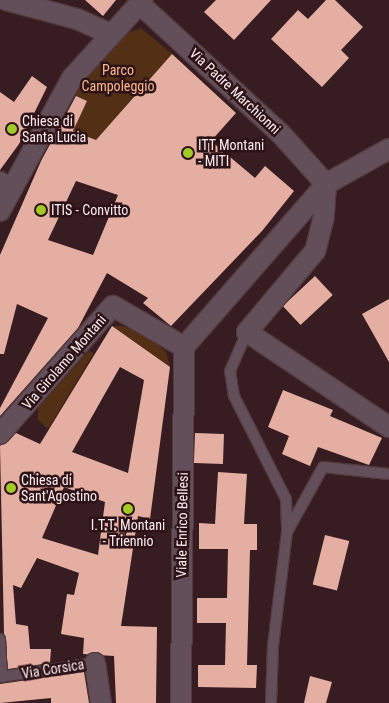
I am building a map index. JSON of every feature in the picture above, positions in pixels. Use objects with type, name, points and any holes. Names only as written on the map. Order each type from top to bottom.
[{"type":"street","points":[[6,0],[77,19],[111,34]]},
{"type":"street","points":[[0,211],[5,183],[72,78],[142,2]]},
{"type":"street","name":"Via Padre Marchionni","points":[[142,2],[280,133],[326,184]]},
{"type":"street","points":[[184,347],[326,184],[389,150]]},
{"type":"street","points":[[326,184],[324,216],[315,251],[247,332],[389,426]]},
{"type":"street","name":"Via Girolamo Montani","points":[[0,434],[113,306],[184,347]]},
{"type":"street","name":"Viale Enrico Bellesi","points":[[181,703],[184,347]]},
{"type":"street","name":"Via Corsica","points":[[95,662],[101,703]]},
{"type":"lane","points":[[247,332],[230,371],[234,396],[286,499],[287,532],[273,646],[271,703]]},
{"type":"lane","points":[[287,532],[323,467],[332,464],[389,474]]},
{"type":"lane","points":[[0,639],[1,677]]},
{"type":"lane","name":"Via Corsica","points":[[1,677],[95,662]]},
{"type":"green space","name":"Parco Campoleggio","points":[[141,28],[172,54],[96,140],[73,131],[86,102],[70,94],[128,33]]},
{"type":"green space","points":[[112,326],[123,326],[152,339],[166,352],[170,367]]},
{"type":"green space","points":[[89,351],[94,353],[48,429],[38,420],[38,408]]},
{"type":"building","points":[[85,0],[116,0],[103,16]]},
{"type":"building","points":[[216,0],[271,0],[234,40],[204,12]]},
{"type":"building","points":[[326,0],[335,0],[363,27],[341,50],[349,58],[322,87],[271,39],[298,10],[308,19]]},
{"type":"building","points":[[172,54],[236,113],[211,141],[255,178],[265,166],[294,191],[262,231],[171,326],[143,303],[148,298],[107,273],[78,328],[0,416],[0,408],[48,318],[17,304],[4,354],[0,354],[0,255],[41,161],[76,96],[87,101],[73,131],[96,140]],"holes":[[[76,181],[118,195],[93,255],[48,240]]]},
{"type":"building","name":"Chiesa di Santa Lucia","points":[[32,76],[47,87],[19,144],[0,170],[0,92],[14,102]]},
{"type":"building","points":[[315,276],[333,295],[301,325],[283,306]]},
{"type":"building","points":[[389,299],[389,362],[362,314]]},
{"type":"building","name":"I.T.T. Montani - Triennio","points":[[112,326],[170,367],[150,519],[138,516],[121,626],[157,627],[156,703],[116,703],[114,656],[83,654],[84,638],[61,634],[67,594],[74,595],[79,573],[37,558],[21,588],[13,585],[16,624],[28,626],[30,649],[51,649],[50,663],[8,669],[4,633],[0,446],[16,433],[40,444]],"holes":[[[120,367],[144,380],[128,473],[72,452]],[[64,487],[105,502],[98,555],[42,538]]]},
{"type":"building","points":[[283,390],[333,410],[330,416],[382,438],[369,465],[318,447],[310,466],[282,454],[289,436],[268,427]]},
{"type":"building","points":[[195,433],[224,434],[223,464],[194,463]]},
{"type":"building","points":[[218,472],[247,474],[244,524],[257,524],[257,550],[250,550],[247,665],[257,665],[256,688],[198,687],[198,665],[225,665],[226,623],[197,623],[197,598],[227,598],[228,549],[199,549],[199,523],[215,524]]},
{"type":"building","points":[[325,535],[349,541],[337,591],[313,584]]},
{"type":"building","points":[[84,672],[89,703],[51,703],[51,698],[0,703],[0,684]]},
{"type":"building","points":[[310,676],[332,682],[326,703],[304,703]]},
{"type":"place","name":"Chiesa di Santa Lucia","points":[[12,129]]},
{"type":"place","name":"ITT Montani - MITI","points":[[188,153]]},
{"type":"place","name":"ITIS - Convitto","points":[[41,210]]},
{"type":"place","name":"Chiesa di Sant'Agostino","points":[[11,488]]},
{"type":"place","name":"I.T.T. Montani - Triennio","points":[[128,509]]}]
